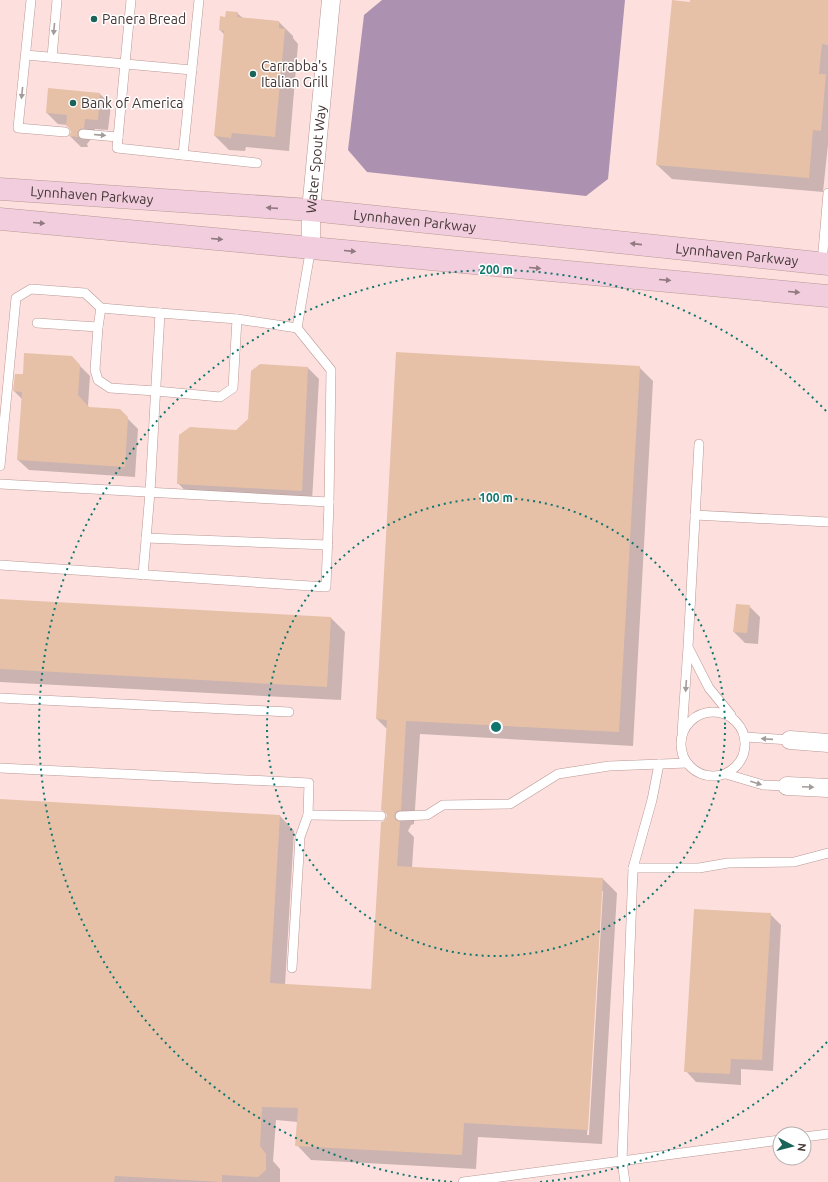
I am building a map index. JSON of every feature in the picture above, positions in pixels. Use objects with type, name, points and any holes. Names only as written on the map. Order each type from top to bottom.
[{"type":"main road","name":"Lynnhaven Parkway","points":[[0,189],[311,210],[825,264]]},
{"type":"main road","points":[[0,219],[828,296]]},
{"type":"street","name":"Water Spout Way","points":[[311,247],[311,210],[331,0]]},
{"type":"street","points":[[790,740],[828,743]]},
{"type":"street","points":[[787,786],[828,788]]},
{"type":"lane","points":[[31,0],[18,128],[65,132]]},
{"type":"lane","points":[[52,57],[57,0]]},
{"type":"lane","points":[[132,0],[117,148],[257,163]]},
{"type":"lane","points":[[183,155],[199,0]]},
{"type":"lane","points":[[26,55],[192,70]]},
{"type":"lane","points":[[83,134],[118,137]]},
{"type":"lane","points":[[825,264],[828,193]]},
{"type":"lane","points":[[297,328],[311,247]]},
{"type":"lane","points":[[0,466],[16,298],[32,289],[85,294],[100,308],[237,319],[297,328],[331,370],[330,502],[326,587],[0,565]]},
{"type":"lane","points":[[100,308],[95,370],[98,380],[110,388],[220,397],[233,388],[237,319]]},
{"type":"lane","points":[[143,575],[150,492],[160,312]]},
{"type":"lane","points":[[37,323],[98,327]]},
{"type":"lane","points":[[688,647],[709,688],[741,727],[745,737],[745,748],[742,759],[735,768],[726,774],[715,776],[704,775],[694,770],[683,756],[681,744],[699,444]]},
{"type":"lane","points":[[0,484],[330,502]]},
{"type":"lane","points":[[695,515],[828,522]]},
{"type":"lane","points":[[146,538],[328,545]]},
{"type":"lane","points":[[0,698],[289,712]]},
{"type":"lane","points":[[682,733],[691,720],[704,712],[714,711],[724,713],[734,718]]},
{"type":"lane","points":[[745,737],[790,740]]},
{"type":"lane","points":[[400,816],[427,815],[443,805],[510,804],[558,774],[609,766],[687,763]]},
{"type":"lane","points":[[625,1182],[622,1161],[633,868],[652,800],[659,764]]},
{"type":"lane","points":[[0,768],[309,783],[308,815],[300,837],[292,968]]},
{"type":"lane","points":[[726,774],[763,785],[787,786]]},
{"type":"lane","points":[[308,815],[381,816]]},
{"type":"lane","points":[[633,868],[699,868],[728,863],[794,862],[828,853]]},
{"type":"lane","points":[[812,1136],[828,1134]]},
{"type":"lane","points":[[463,1182],[772,1141]]},
{"type":"shaded area","points":[[382,0],[625,0],[608,179],[586,196],[367,172],[348,150],[364,15]]},
{"type":"building","points":[[672,0],[690,2],[690,0],[828,0],[828,45],[822,44],[819,74],[826,74],[821,131],[813,130],[809,178],[656,165]]},
{"type":"building","name":"Carrabba's Italian Grill","points":[[226,11],[238,12],[237,17],[279,21],[279,28],[285,29],[275,137],[232,133],[231,138],[214,136],[224,31],[219,30],[220,16],[225,17]]},
{"type":"building","name":"Bank of America","points":[[48,88],[100,93],[98,120],[85,119],[84,128],[80,129],[77,133],[78,137],[69,136],[71,132],[69,127],[66,126],[67,115],[46,113]]},
{"type":"building","points":[[396,352],[640,366],[619,732],[406,721],[401,810],[397,811],[394,816],[395,819],[400,822],[397,866],[603,878],[588,1130],[464,1123],[462,1155],[295,1146],[298,1108],[262,1107],[260,1146],[266,1154],[266,1170],[258,1177],[222,1175],[222,1182],[115,1176],[114,1182],[0,1182],[0,799],[280,815],[270,983],[371,989],[381,822],[384,821],[387,816],[386,813],[381,810],[387,720],[376,719]]},
{"type":"building","points":[[24,353],[72,356],[80,365],[78,395],[89,407],[120,409],[128,417],[125,467],[17,460],[22,392],[13,391],[15,374],[23,374]]},
{"type":"building","points":[[260,364],[308,367],[302,491],[177,484],[179,435],[190,427],[236,430],[248,419],[251,371]]},
{"type":"building","points":[[0,599],[331,617],[327,687],[0,669]]},
{"type":"building","points":[[736,604],[750,605],[747,633],[733,632]]},
{"type":"building","points":[[694,909],[771,913],[762,1060],[731,1059],[730,1074],[684,1072]]},
{"type":"place","name":"Panera Bread","points":[[94,19]]},
{"type":"place","name":"Carrabba's Italian Grill","points":[[253,74]]},
{"type":"place","name":"Bank of America","points":[[73,103]]}]
